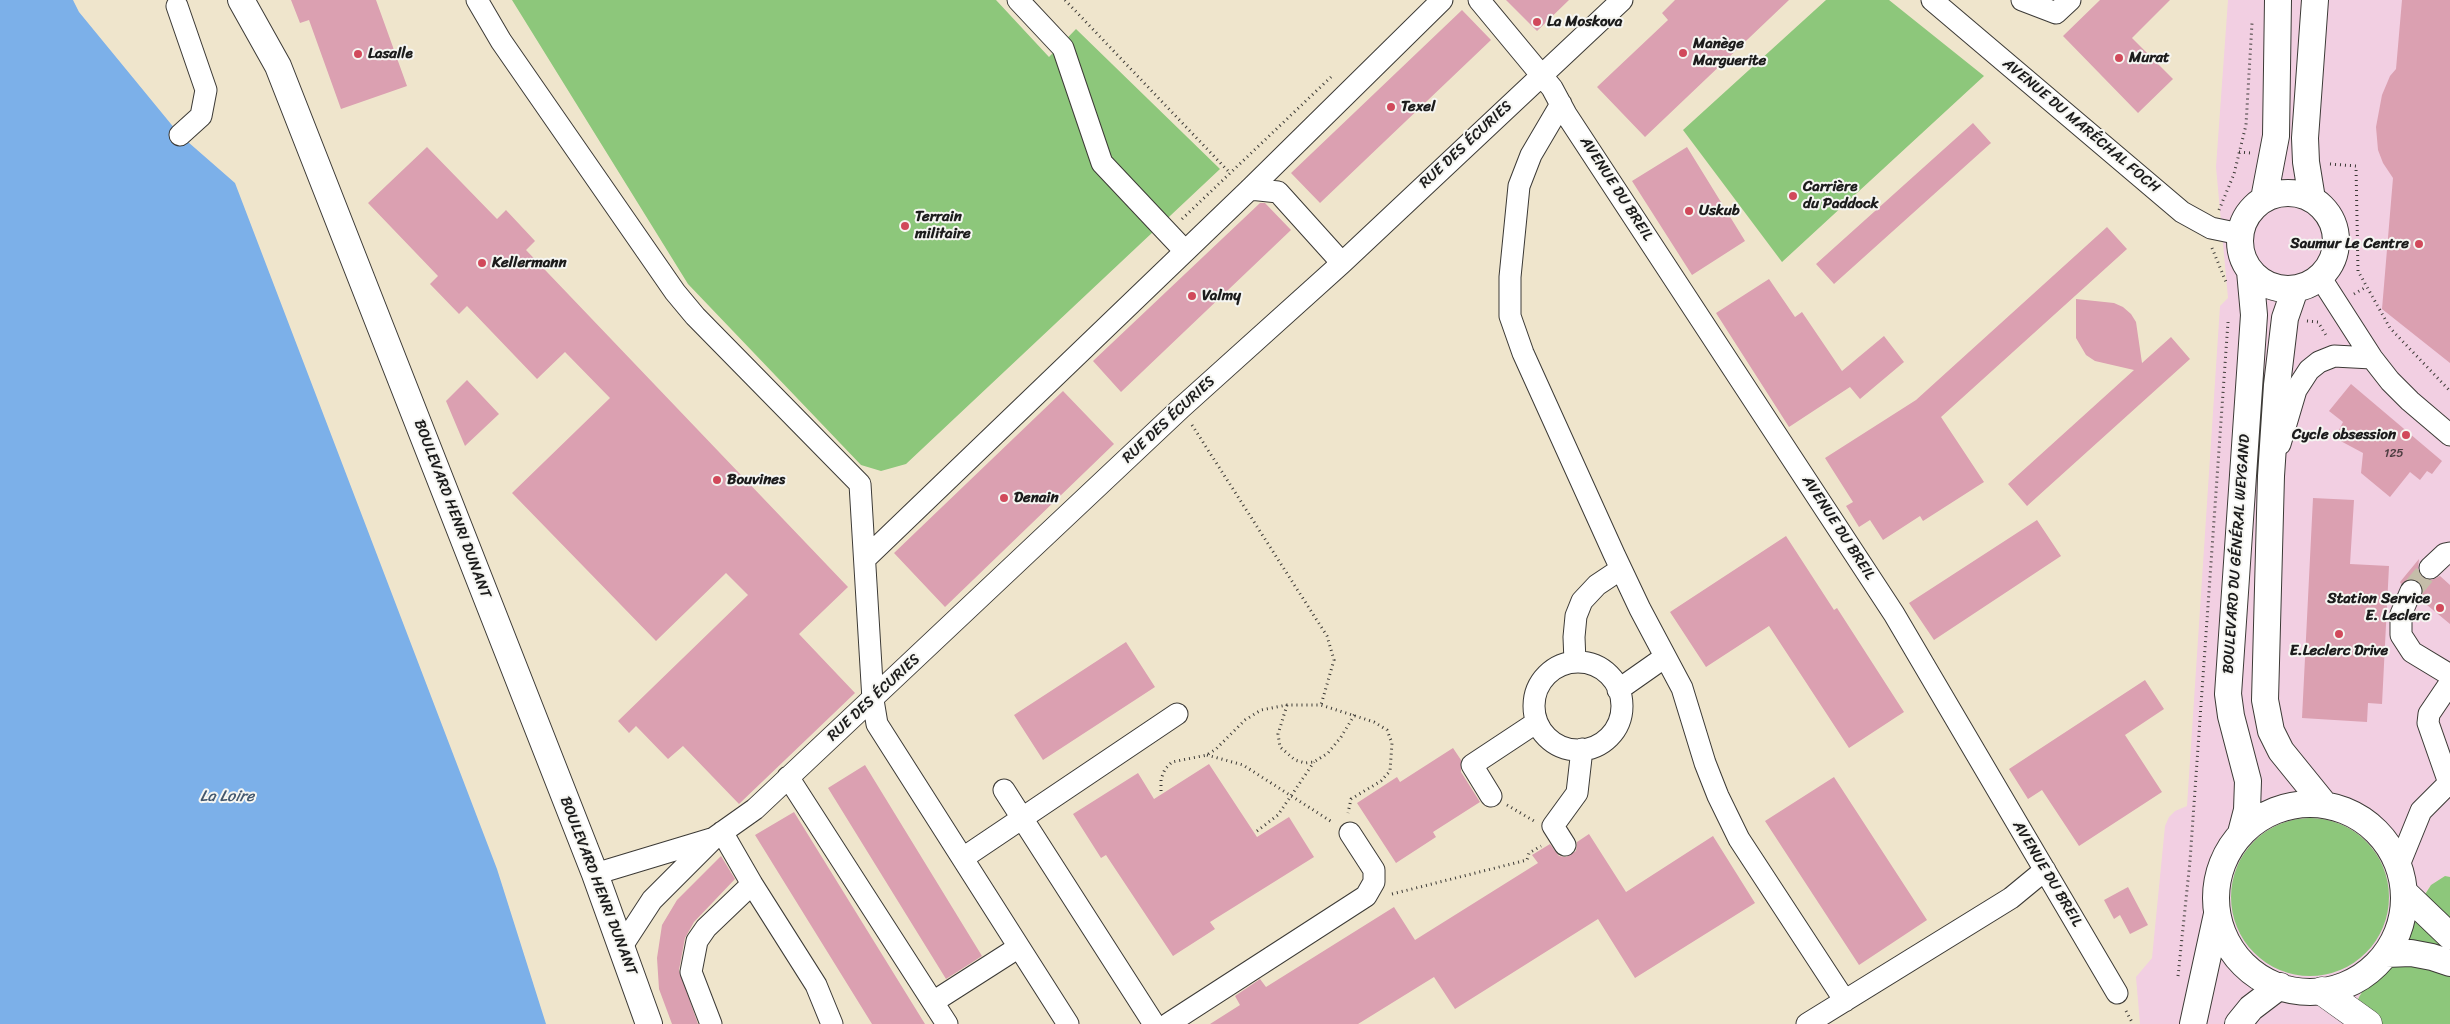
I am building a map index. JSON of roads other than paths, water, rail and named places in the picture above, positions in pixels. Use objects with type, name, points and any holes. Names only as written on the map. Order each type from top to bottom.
[{"type":"highway","points":[[2322,991],[2368,1024]]},
{"type":"main road","name":"BOULEVARD HENRI DUNANT","points":[[241,0],[278,66],[595,874],[649,1024]]},
{"type":"main road","points":[[2264,199],[2276,136],[2278,0]]},
{"type":"main road","points":[[2312,199],[2306,162],[2306,138],[2315,0]]},
{"type":"main road","points":[[2280,193],[2296,193],[2312,199],[2324,208],[2332,221],[2336,236],[2335,251],[2330,265],[2320,277],[2308,285],[2295,289],[2270,286],[2259,280],[2250,272],[2240,247],[2240,234],[2248,214],[2264,199],[2280,193]]},
{"type":"main road","name":"BOULEVARD DU GÉNÉRAL WEYGAND","points":[[2241,833],[2246,810],[2248,781],[2231,716],[2228,694],[2254,315],[2250,272]]},
{"type":"main road","name":"BOULEVARD DU GÉNÉRAL WEYGAND","points":[[2295,289],[2287,311],[2281,346],[2271,476],[2265,700],[2268,721],[2281,751],[2324,804]]},
{"type":"main road","points":[[2193,1024],[2217,914],[2216,892],[2220,870],[2228,851],[2241,833],[2265,815],[2294,805],[2324,804],[2348,812],[2370,825],[2387,843],[2399,866],[2404,892],[2400,924],[2386,954],[2368,972],[2346,984],[2322,991],[2301,991],[2280,986],[2262,978],[2246,966],[2233,951],[2223,933],[2217,914]]},
{"type":"main road","points":[[2404,892],[2450,936]]},
{"type":"main road","points":[[2386,954],[2411,954],[2432,957],[2450,963]]},
{"type":"main road","points":[[2238,1024],[2251,1008],[2280,986]]},
{"type":"street","points":[[477,0],[501,41],[675,292],[695,316],[860,484],[866,558],[872,700],[877,724],[1068,1024]]},
{"type":"street","points":[[1018,0],[1063,48],[1102,163],[1184,250]]},
{"type":"street","points":[[866,558],[1184,250],[1250,189],[1442,0]]},
{"type":"street","name":"AVENUE DU BREIL","points":[[1479,0],[1552,88],[1894,614],[2117,993]]},
{"type":"street","name":"RUE DES ÉCURIES","points":[[622,946],[652,900],[718,835],[755,809],[1181,408],[1342,263],[1622,0]]},
{"type":"street","name":"AVENUE DU MARÉCHAL FOCH","points":[[1932,0],[2182,212],[2211,228],[2240,234]]},
{"type":"street","points":[[2022,0],[2056,13],[2070,0]]},
{"type":"street","points":[[177,6],[206,90],[201,116],[180,135]]},
{"type":"street","points":[[1561,104],[1531,155],[1519,186],[1510,277],[1510,316],[1523,353],[1621,569],[1682,688],[1704,763],[1739,839],[1845,1001]]},
{"type":"street","points":[[1250,189],[1278,192],[1342,263]]},
{"type":"street","points":[[2320,277],[2372,358],[2410,401],[2450,435]]},
{"type":"street","points":[[2271,476],[2296,390],[2309,370],[2319,362],[2334,356],[2372,358]]},
{"type":"street","points":[[2430,568],[2446,554],[2450,553]]},
{"type":"street","points":[[1575,662],[1574,630],[1576,616],[1582,600],[1597,585],[1621,569]]},
{"type":"street","points":[[2411,591],[2401,614],[2401,635],[2412,652],[2450,675]]},
{"type":"street","points":[[1618,690],[1665,657]]},
{"type":"street","points":[[1575,662],[1589,663],[1603,670],[1613,680],[1618,690],[1622,708],[1619,722],[1611,735],[1599,744],[1582,749],[1571,749],[1558,745],[1546,736],[1537,722],[1534,711],[1534,697],[1540,684],[1549,673],[1561,665],[1575,662]]},
{"type":"street","points":[[2399,866],[2421,811],[2450,782],[2428,723],[2429,714],[2450,683]]},
{"type":"street","points":[[963,858],[1177,714]]},
{"type":"street","points":[[1491,796],[1472,765],[1537,722]]},
{"type":"street","points":[[1559,835],[1577,793],[1582,749]]},
{"type":"street","points":[[788,777],[947,1024]]},
{"type":"street","points":[[1004,790],[1154,1024]]},
{"type":"street","points":[[1168,1024],[1366,896],[1374,882],[1374,870],[1350,833]]},
{"type":"street","name":"RUE DES ÉCURIES","points":[[595,874],[718,835]]},
{"type":"street","points":[[718,835],[752,884],[816,985],[832,1024]]},
{"type":"street","points":[[1807,1024],[2012,898],[2044,870]]},
{"type":"street","points":[[710,1024],[691,972],[698,941],[706,928],[752,884]]},
{"type":"street","points":[[933,1002],[1019,947]]},
{"type":"water","name":"La Loire","points":[[0,0],[73,0],[79,12],[180,135],[235,183],[497,869],[546,1024],[0,1024]]},
{"type":"tunnel","points":[[2411,591],[2430,568]]},
{"type":"place","name":"La Moskova","points":[[1537,22]]},
{"type":"place","name":"Manège Marguerite","points":[[1683,53]]},
{"type":"place","name":"Lasalle","points":[[358,54]]},
{"type":"place","name":"Murat","points":[[2119,58]]},
{"type":"place","name":"Texel","points":[[1391,107]]},
{"type":"place","name":"Carrière du Paddock","points":[[1793,196]]},
{"type":"place","name":"Uskub","points":[[1689,211]]},
{"type":"place","name":"Terrain militaire","points":[[905,226]]},
{"type":"place","name":"Saumur Le Centre","points":[[2419,244]]},
{"type":"place","name":"Kellermann","points":[[482,263]]},
{"type":"place","name":"Valmy","points":[[1192,296]]},
{"type":"place","name":"Cycle obsession","points":[[2406,435]]},
{"type":"place","name":"Bouvines","points":[[717,480]]},
{"type":"place","name":"Denain","points":[[1004,498]]},
{"type":"place","name":"Station Service E. Leclerc","points":[[2440,608]]},
{"type":"place","name":"E.Leclerc Drive","points":[[2339,634]]}]
